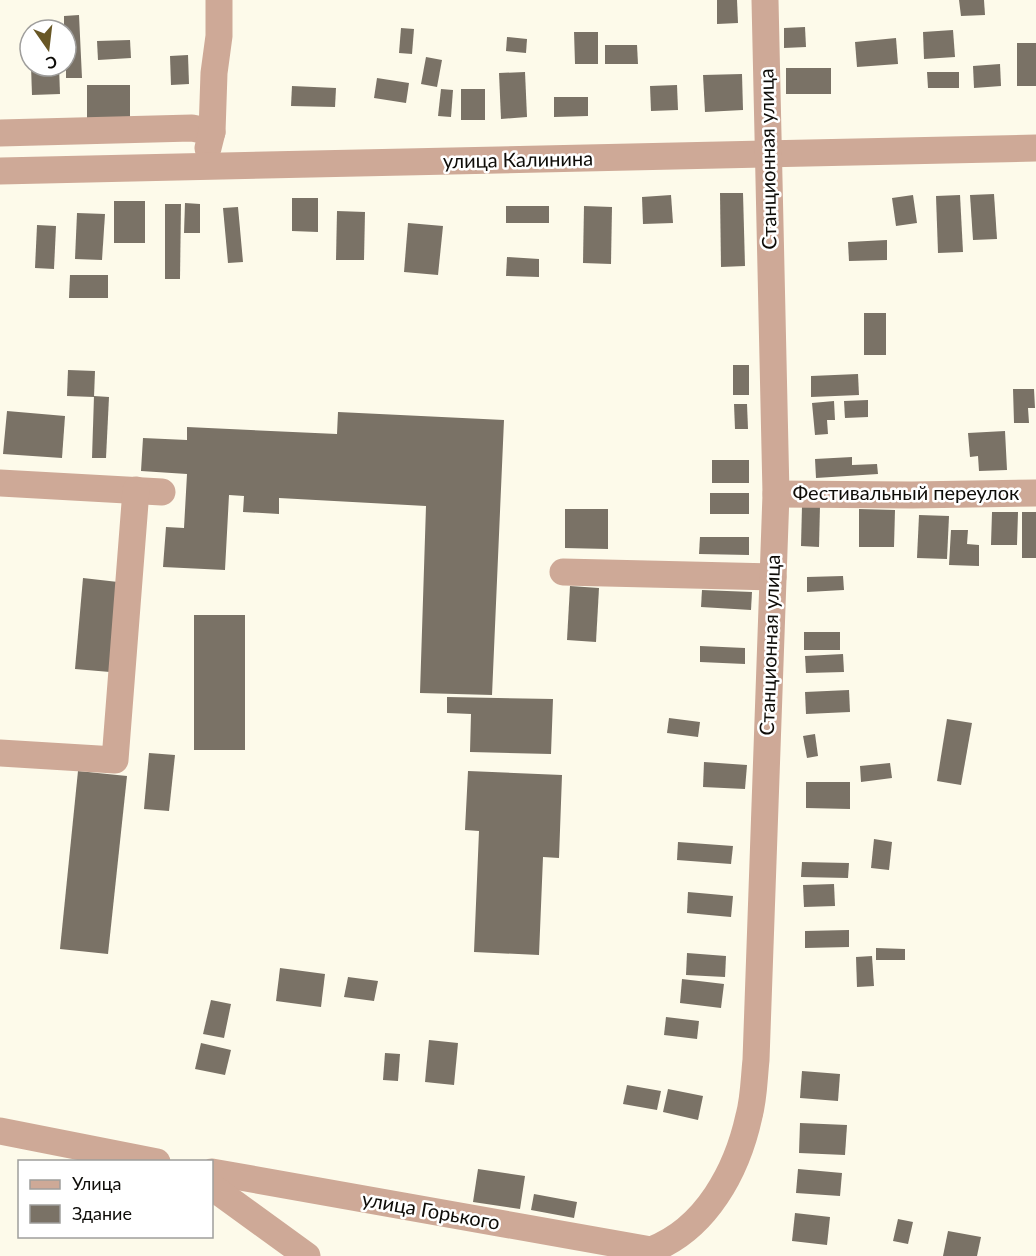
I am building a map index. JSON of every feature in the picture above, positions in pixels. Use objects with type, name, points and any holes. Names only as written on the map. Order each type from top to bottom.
[{"type":"street","points":[[202,167],[212,132],[214,73],[219,36],[219,0]]},
{"type":"street","name":"Станционная улица","points":[[651,1250],[676,1238],[702,1214],[716,1196],[732,1165],[749,1116],[756,1060],[776,494],[765,0]]},
{"type":"street","points":[[0,134],[192,128],[212,132]]},
{"type":"street","name":"улица Калинина","points":[[0,171],[1036,148]]},
{"type":"street","points":[[0,483],[149,491],[115,760],[0,753]]},
{"type":"street","name":"Фестивальный переулок","points":[[776,494],[1036,493]]},
{"type":"street","points":[[562,572],[773,577]]},
{"type":"street","points":[[0,1131],[152,1160]]},
{"type":"street","name":"улица Горького","points":[[213,1172],[651,1250]]},
{"type":"street","points":[[213,1188],[307,1256]]},
{"type":"building","points":[[717,0],[737,0],[738,23],[717,24]]},
{"type":"building","points":[[959,0],[984,0],[985,15],[961,16]]},
{"type":"building","points":[[79,15],[82,78],[78,78],[78,18],[64,18],[64,16]]},
{"type":"building","points":[[805,27],[806,47],[784,48],[784,28]]},
{"type":"building","points":[[401,28],[414,29],[412,54],[399,53]]},
{"type":"building","points":[[953,30],[955,57],[924,59],[923,32]]},
{"type":"building","points":[[574,32],[598,32],[598,64],[575,64]]},
{"type":"building","points":[[507,37],[527,39],[526,53],[506,51]]},
{"type":"building","points":[[896,38],[898,64],[857,67],[855,42]]},
{"type":"building","points":[[130,40],[131,58],[98,60],[97,41]]},
{"type":"building","points":[[1017,43],[1036,43],[1036,86],[1017,86]]},
{"type":"building","points":[[605,45],[637,45],[638,64],[605,64]]},
{"type":"building","points":[[188,55],[189,84],[171,85],[170,56]]},
{"type":"building","points":[[426,57],[442,60],[437,87],[421,84]]},
{"type":"building","points":[[1000,64],[1001,86],[974,88],[973,66]]},
{"type":"building","points":[[786,68],[831,68],[831,94],[786,94]]},
{"type":"building","points":[[525,72],[527,117],[501,119],[499,73]]},
{"type":"building","points":[[927,72],[959,72],[959,88],[928,88]]},
{"type":"building","points":[[742,74],[743,110],[705,112],[703,75]]},
{"type":"building","points":[[31,78],[59,78],[60,94],[32,95]]},
{"type":"building","points":[[377,78],[409,83],[406,103],[374,98]]},
{"type":"building","points":[[87,85],[130,85],[130,119],[87,119]]},
{"type":"building","points":[[677,85],[678,110],[651,111],[650,86]]},
{"type":"building","points":[[292,86],[336,88],[335,107],[291,106]]},
{"type":"building","points":[[441,89],[453,90],[451,117],[438,116]]},
{"type":"building","points":[[461,89],[485,89],[485,120],[461,120]]},
{"type":"building","points":[[554,97],[588,97],[588,116],[554,117]]},
{"type":"building","points":[[720,193],[743,193],[745,266],[721,267]]},
{"type":"building","points":[[994,194],[997,239],[973,240],[970,195]]},
{"type":"building","points":[[671,195],[673,223],[643,224],[642,197]]},
{"type":"building","points":[[913,195],[917,223],[896,226],[892,198]]},
{"type":"building","points":[[960,195],[963,252],[938,253],[936,196]]},
{"type":"building","points":[[292,198],[318,198],[318,232],[292,231]]},
{"type":"building","points":[[114,201],[145,201],[145,243],[114,243]]},
{"type":"building","points":[[185,203],[200,204],[200,233],[184,233]]},
{"type":"building","points":[[165,204],[181,204],[180,279],[165,279]]},
{"type":"building","points":[[506,206],[549,206],[549,223],[506,223]]},
{"type":"building","points":[[584,206],[612,207],[611,264],[583,263]]},
{"type":"building","points":[[238,207],[243,262],[228,263],[223,208]]},
{"type":"building","points":[[337,211],[365,212],[364,260],[336,260]]},
{"type":"building","points":[[77,213],[105,214],[102,260],[75,259]]},
{"type":"building","points":[[408,223],[443,226],[438,275],[404,272]]},
{"type":"building","points":[[37,225],[56,226],[54,269],[35,268]]},
{"type":"building","points":[[887,240],[887,260],[849,261],[848,242]]},
{"type":"building","points":[[507,257],[539,259],[539,277],[506,276]]},
{"type":"building","points":[[70,275],[108,275],[108,298],[69,298]]},
{"type":"building","points":[[864,313],[886,313],[886,355],[864,355]]},
{"type":"building","points":[[733,365],[749,365],[749,395],[733,395]]},
{"type":"building","points":[[68,370],[95,371],[94,397],[67,396]]},
{"type":"building","points":[[858,374],[859,395],[811,397],[811,376]]},
{"type":"building","points":[[1013,389],[1034,389],[1035,408],[1028,408],[1029,423],[1014,423]]},
{"type":"building","points":[[94,396],[109,397],[106,458],[92,458]]},
{"type":"building","points":[[868,400],[868,417],[845,418],[844,401]]},
{"type":"building","points":[[834,401],[835,420],[827,420],[828,434],[815,435],[812,403]]},
{"type":"building","points":[[734,404],[747,404],[748,429],[735,429]]},
{"type":"building","points":[[7,411],[65,416],[62,458],[3,454]]},
{"type":"building","points":[[338,412],[504,420],[492,695],[420,693],[426,506],[279,498],[279,514],[243,512],[244,496],[229,495],[225,570],[163,567],[166,527],[184,528],[187,474],[141,471],[143,438],[187,440],[187,427],[337,434]]},
{"type":"building","points":[[1005,431],[1007,470],[979,471],[978,456],[970,457],[968,433]]},
{"type":"building","points":[[852,457],[852,465],[877,464],[878,474],[816,478],[815,459]]},
{"type":"building","points":[[712,460],[749,460],[749,483],[712,483]]},
{"type":"building","points":[[710,493],[749,493],[749,514],[710,514]]},
{"type":"building","points":[[802,506],[820,506],[819,547],[801,546]]},
{"type":"building","points":[[565,509],[608,509],[608,549],[565,548]]},
{"type":"building","points":[[859,509],[895,510],[894,547],[859,547]]},
{"type":"building","points":[[992,512],[1018,512],[1017,545],[991,545]]},
{"type":"building","points":[[1022,512],[1036,512],[1036,558],[1022,558]]},
{"type":"building","points":[[919,515],[949,516],[947,559],[917,558]]},
{"type":"building","points":[[951,530],[968,530],[967,544],[979,545],[979,566],[949,565]]},
{"type":"building","points":[[700,537],[749,537],[749,555],[699,554]]},
{"type":"building","points":[[843,576],[844,590],[807,592],[807,577]]},
{"type":"building","points":[[83,578],[118,582],[110,672],[75,669]]},
{"type":"building","points":[[570,586],[599,588],[596,642],[567,640]]},
{"type":"building","points":[[702,590],[752,592],[751,610],[701,607]]},
{"type":"building","points":[[194,615],[245,615],[245,750],[194,750]]},
{"type":"building","points":[[804,632],[840,632],[840,650],[804,650]]},
{"type":"building","points":[[700,646],[745,648],[745,664],[700,662]]},
{"type":"building","points":[[843,654],[844,672],[806,673],[805,656]]},
{"type":"building","points":[[849,690],[850,712],[806,714],[805,692]]},
{"type":"building","points":[[447,697],[553,699],[551,754],[470,752],[471,714],[447,713]]},
{"type":"building","points":[[669,718],[700,722],[698,737],[667,733]]},
{"type":"building","points":[[947,719],[972,723],[961,785],[937,781]]},
{"type":"building","points":[[815,734],[818,756],[807,758],[803,736]]},
{"type":"building","points":[[149,753],[175,755],[169,811],[144,809]]},
{"type":"building","points":[[704,762],[747,765],[745,789],[703,787]]},
{"type":"building","points":[[890,763],[892,778],[861,782],[860,766]]},
{"type":"building","points":[[78,771],[127,776],[108,954],[60,949]]},
{"type":"building","points":[[468,771],[562,775],[559,858],[543,857],[539,955],[474,952],[479,831],[465,830]]},
{"type":"building","points":[[806,782],[850,782],[850,809],[806,808]]},
{"type":"building","points":[[874,839],[892,842],[889,870],[871,868]]},
{"type":"building","points":[[678,842],[733,846],[731,864],[677,860]]},
{"type":"building","points":[[802,862],[849,863],[848,878],[801,877]]},
{"type":"building","points":[[834,884],[835,906],[804,907],[803,885]]},
{"type":"building","points":[[688,892],[733,896],[731,917],[687,913]]},
{"type":"building","points":[[849,930],[849,947],[805,948],[805,931]]},
{"type":"building","points":[[876,948],[905,949],[905,960],[876,960]]},
{"type":"building","points":[[687,953],[726,956],[725,977],[686,975]]},
{"type":"building","points":[[872,956],[874,986],[857,987],[856,957]]},
{"type":"building","points":[[280,968],[325,974],[321,1007],[276,1001]]},
{"type":"building","points":[[348,977],[378,981],[374,1001],[344,997]]},
{"type":"building","points":[[682,979],[724,984],[721,1008],[680,1003]]},
{"type":"building","points":[[211,1000],[231,1004],[224,1038],[203,1034]]},
{"type":"building","points":[[666,1017],[699,1021],[697,1039],[664,1035]]},
{"type":"building","points":[[429,1040],[458,1043],[454,1085],[425,1082]]},
{"type":"building","points":[[201,1043],[231,1050],[225,1075],[195,1069]]},
{"type":"building","points":[[385,1053],[400,1054],[398,1081],[383,1080]]},
{"type":"building","points":[[802,1071],[840,1074],[838,1101],[800,1098]]},
{"type":"building","points":[[627,1085],[661,1091],[657,1110],[623,1104]]},
{"type":"building","points":[[668,1089],[703,1096],[698,1120],[663,1112]]},
{"type":"building","points":[[800,1123],[847,1125],[845,1155],[799,1153]]},
{"type":"building","points":[[478,1169],[525,1176],[520,1209],[473,1202]]},
{"type":"building","points":[[798,1169],[842,1173],[840,1196],[796,1193]]},
{"type":"building","points":[[534,1194],[577,1202],[574,1218],[531,1210]]},
{"type":"building","points":[[795,1213],[830,1217],[827,1245],[792,1241]]},
{"type":"building","points":[[898,1219],[913,1222],[908,1244],[893,1241]]},
{"type":"building","points":[[948,1231],[981,1237],[977,1256],[943,1256]]}]
